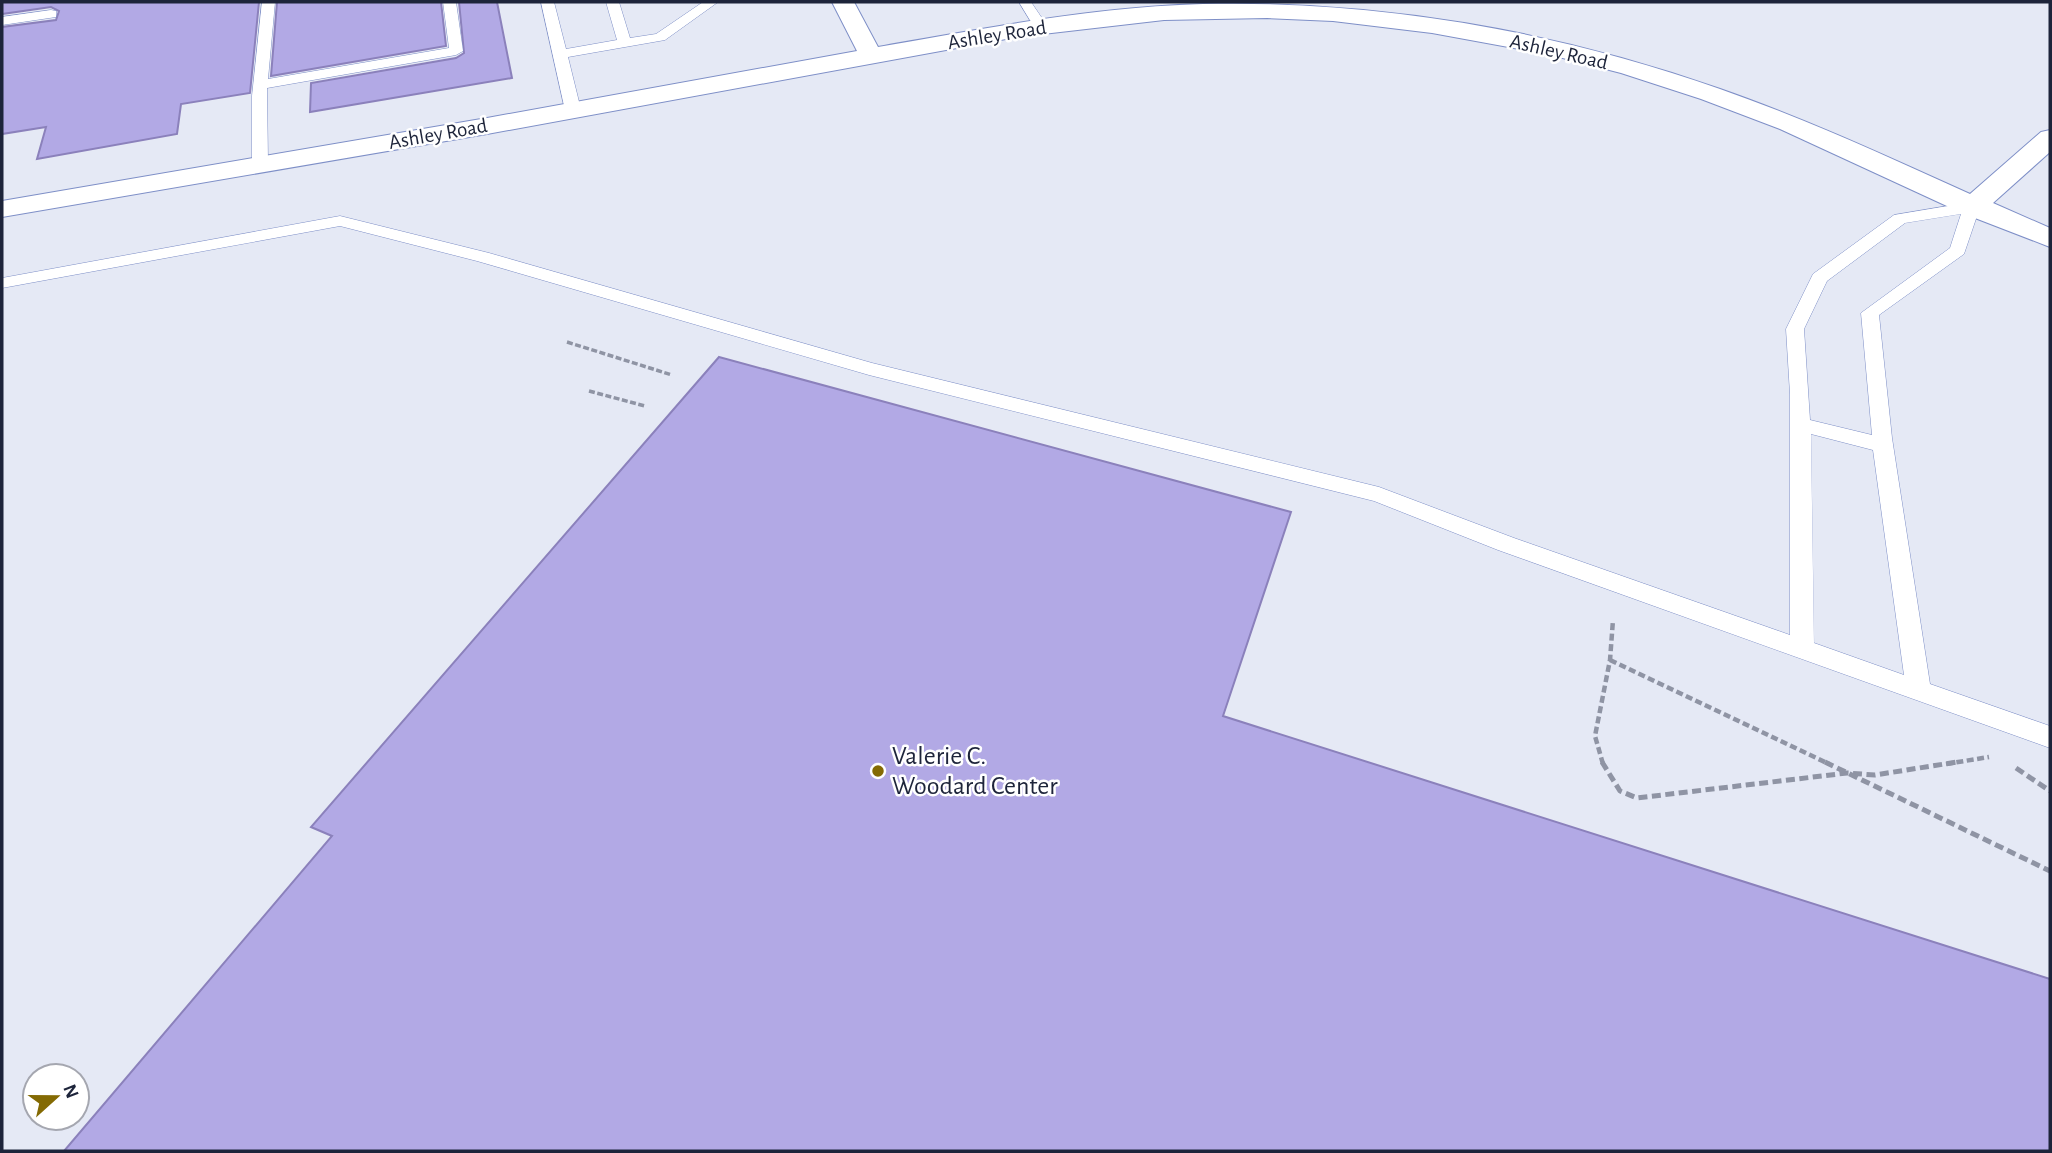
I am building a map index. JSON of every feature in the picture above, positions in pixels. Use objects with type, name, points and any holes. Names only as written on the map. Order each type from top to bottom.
[{"type":"street","points":[[844,2],[871,56]]},
{"type":"street","name":"Ashley Road","points":[[2,209],[871,56],[1174,7],[1390,20],[1466,31],[1557,49],[1705,92],[1791,124],[1972,207],[2050,238]]},
{"type":"street","points":[[1972,207],[2050,138]]},
{"type":"street","name":"Ashley Road","points":[[1972,207],[2050,259]]},
{"type":"lane","points":[[260,164],[260,85],[268,2]]},
{"type":"lane","points":[[260,85],[456,51],[449,2]]},
{"type":"lane","points":[[547,2],[573,110]]},
{"type":"lane","points":[[612,2],[625,43]]},
{"type":"lane","points":[[560,54],[660,37],[711,2]]},
{"type":"lane","points":[[1025,2],[1041,27]]},
{"type":"lane","points":[[2,21],[51,13]]},
{"type":"lane","points":[[1802,649],[1800,424],[1795,329],[1819,278],[1900,219],[1972,207],[1958,250],[1870,313],[1883,445],[1919,691]]},
{"type":"lane","points":[[2,283],[340,221],[483,257],[870,369],[1379,495],[1617,584],[2050,737]]},
{"type":"lane","points":[[1800,424],[1883,445]]},
{"type":"path","points":[[567,342],[672,375]]},
{"type":"path","points":[[589,391],[645,406]]},
{"type":"path","points":[[1617,584],[1610,660],[1595,736],[1602,762],[1620,791],[1637,798],[1847,773],[1875,775],[1999,755]]},
{"type":"path","points":[[1610,660],[2050,871]]},
{"type":"building","points":[[2,2],[259,2],[250,93],[181,104],[177,134],[37,159],[46,127],[2,134],[2,27],[56,20],[59,11],[51,7],[2,14]]},
{"type":"building","points":[[277,2],[441,2],[446,46],[271,76]]},
{"type":"building","points":[[459,2],[497,2],[512,78],[310,112],[311,83],[456,58],[464,53]]},
{"type":"building","name":"Valerie C. Woodard Center","points":[[719,357],[1291,512],[1223,716],[2050,979],[2050,1151],[64,1151],[80,1132],[91,1132],[91,1119],[332,836],[311,827]]},
{"type":"place","name":"Valerie C. Woodard Center","points":[[878,771]]}]
